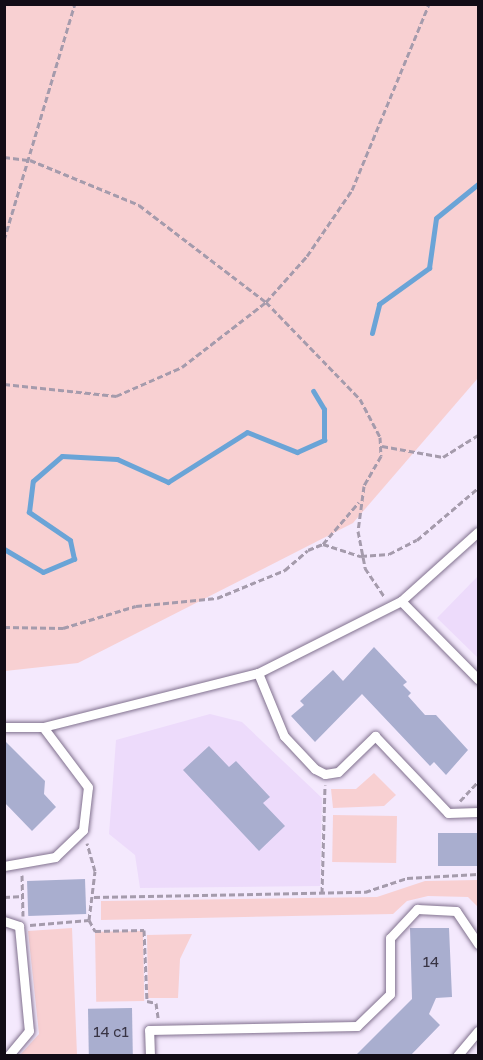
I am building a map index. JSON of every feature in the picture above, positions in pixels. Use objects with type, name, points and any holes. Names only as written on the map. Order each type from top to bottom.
[{"type":"lane","points":[[4,727],[43,727],[258,673],[401,601],[478,532]]},
{"type":"lane","points":[[401,601],[478,679]]},
{"type":"lane","points":[[258,673],[284,736],[325,774],[338,772],[375,736],[448,813],[478,812]]},
{"type":"lane","points":[[4,866],[55,857],[83,830],[88,787],[43,727]]},
{"type":"lane","points":[[150,1056],[150,1030],[357,1026],[390,994],[390,938],[417,909],[456,911],[478,944]]},
{"type":"lane","points":[[4,921],[19,926],[29,1031],[8,1056]]},
{"type":"lane","points":[[457,1056],[478,1031]]},
{"type":"path","points":[[4,240],[30,160],[75,4]]},
{"type":"path","points":[[4,384],[116,396],[182,367],[266,302],[307,255],[351,190],[429,4]]},
{"type":"path","points":[[4,157],[30,160],[139,205],[266,302],[360,399],[382,446],[360,501],[323,544],[308,550],[285,570],[217,598],[136,606],[63,628],[4,627]]},
{"type":"path","points":[[382,446],[443,457],[478,435]]},
{"type":"path","points":[[323,544],[361,556],[402,550],[478,488]]},
{"type":"path","points":[[360,501],[361,556],[391,606]]},
{"type":"path","points":[[322,893],[325,774]]},
{"type":"path","points":[[448,813],[478,782]]},
{"type":"path","points":[[83,830],[95,871],[94,897],[89,920],[95,931],[144,930],[147,1000],[156,1003],[159,1030]]},
{"type":"path","points":[[94,897],[366,891],[407,878],[478,874]]},
{"type":"path","points":[[23,883],[24,896],[19,926],[89,920]]},
{"type":"path","points":[[4,897],[24,896]]},
{"type":"shaded area","points":[[4,5],[478,5],[478,378],[353,523],[78,663],[5,671]]},
{"type":"shaded area","points":[[478,576],[478,658],[437,618]]},
{"type":"shaded area","points":[[210,714],[242,722],[322,798],[320,886],[140,888],[135,855],[109,834],[116,740]]},
{"type":"shaded area","points":[[374,773],[396,795],[384,806],[333,808],[331,789],[356,789]]},
{"type":"shaded area","points":[[333,815],[397,816],[396,863],[332,862]]},
{"type":"shaded area","points":[[478,880],[478,907],[468,897],[428,896],[407,901],[393,914],[101,920],[101,901],[377,897],[425,881]]},
{"type":"shaded area","points":[[72,928],[77,1055],[20,1055],[39,1034],[28,931]]},
{"type":"shaded area","points":[[143,931],[144,1001],[96,1002],[95,932]]},
{"type":"shaded area","points":[[192,934],[180,959],[178,998],[148,998],[147,935]]},
{"type":"building","points":[[374,647],[407,682],[403,685],[411,693],[408,696],[425,715],[436,715],[468,750],[446,775],[434,762],[430,766],[362,694],[315,742],[291,716],[304,705],[300,701],[333,670],[343,681]]},
{"type":"building","points":[[4,740],[45,781],[44,794],[56,807],[32,831],[4,802]]},
{"type":"building","points":[[209,746],[229,767],[236,761],[270,797],[263,803],[285,826],[259,851],[183,770]]},
{"type":"building","points":[[438,833],[478,833],[478,866],[438,866]]},
{"type":"building","points":[[85,879],[86,914],[28,916],[27,881]]},
{"type":"building","points":[[410,928],[449,928],[452,997],[436,998],[429,1014],[440,1025],[410,1056],[355,1056],[412,999]]},
{"type":"building","points":[[132,1008],[133,1056],[89,1056],[88,1009]]},
{"type":"waterway","points":[[372,333],[379,304],[429,268],[436,218],[478,184]]},
{"type":"waterway","points":[[4,549],[43,572],[74,559],[70,540],[29,512],[33,481],[62,456],[117,459],[168,482],[247,432],[297,452],[324,440],[324,409],[313,391]]}]
